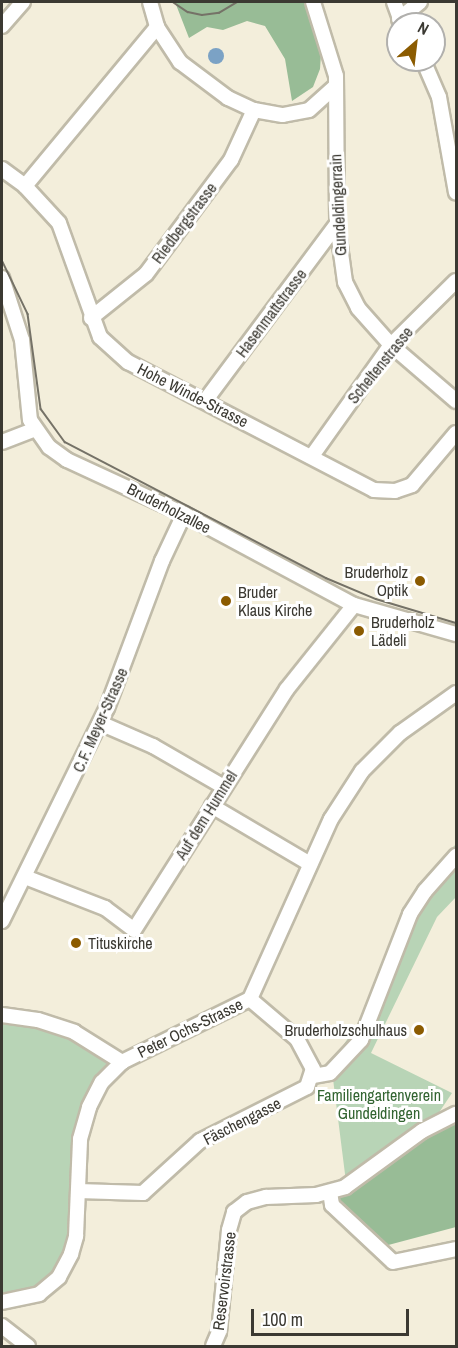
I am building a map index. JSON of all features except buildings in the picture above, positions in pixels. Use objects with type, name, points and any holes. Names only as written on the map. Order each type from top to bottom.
[{"type":"street","points":[[2,26],[23,2]]},
{"type":"street","points":[[150,2],[157,27],[194,76],[254,110],[283,115],[309,110],[336,86]]},
{"type":"street","name":"Gundeldingerrain","points":[[313,2],[323,24],[336,86],[337,225],[345,282],[358,308],[391,345],[456,401]]},
{"type":"street","points":[[25,186],[157,27]]},
{"type":"street","points":[[428,72],[439,97],[451,137],[456,192]]},
{"type":"street","name":"Riedbergstrasse","points":[[91,318],[146,274],[231,160],[254,110]]},
{"type":"street","name":"Hohe Winde-Strasse","points":[[2,169],[25,186],[59,223],[91,318],[100,337],[128,362],[374,490],[395,492],[412,485],[456,433]]},
{"type":"street","name":"Hasenmattstrasse","points":[[205,401],[337,225]]},
{"type":"street","points":[[2,278],[19,324],[26,395],[34,430],[2,442]]},
{"type":"street","name":"Scheltenstrasse","points":[[312,456],[391,345],[456,281]]},
{"type":"street","name":"Bruderholzallee","points":[[34,430],[67,460],[184,514],[354,605],[456,634]]},
{"type":"street","name":"C.F. Meyer-Strasse","points":[[2,921],[100,723],[162,561],[184,514]]},
{"type":"street","name":"Auf dem Hummel","points":[[25,877],[105,908],[134,930],[287,689],[354,605]]},
{"type":"street","name":"Peter Ochs-Strasse","points":[[2,1302],[39,1294],[58,1277],[76,1236],[80,1139],[89,1107],[102,1082],[122,1062],[250,999],[310,864],[362,771],[400,734],[456,693]]},
{"type":"street","points":[[100,723],[153,746],[224,787]]},
{"type":"street","points":[[212,806],[310,864]]},
{"type":"street","name":"Fäschengasse","points":[[78,1191],[143,1193],[200,1141],[307,1087],[313,1076],[330,1073],[361,1040],[410,914],[425,891],[456,856]]},
{"type":"street","points":[[250,999],[297,1039],[311,1063],[313,1076]]},
{"type":"street","points":[[2,1015],[38,1020],[74,1032],[122,1062]]},
{"type":"street","name":"Reservoirstrasse","points":[[213,1347],[219,1332],[229,1230],[234,1212],[247,1202],[266,1197],[330,1192],[345,1187],[422,1131],[456,1114]]},
{"type":"street","points":[[330,1192],[332,1205],[393,1262],[456,1249]]},
{"type":"street","points":[[2,1326],[28,1347]]},
{"type":"green space","points":[[175,2],[313,2],[323,24],[320,69],[313,87],[292,101],[285,59],[265,26],[247,21],[223,30],[207,27],[189,38]]},
{"type":"green space","name":"Familiengartenverein Gundeldingen","points":[[456,844],[456,897],[437,917],[371,1053],[452,1093],[438,1114],[346,1182],[331,1063],[362,1018],[417,886]]},
{"type":"green space","points":[[2,1015],[103,1048],[109,1064],[89,1107],[71,1254],[39,1294],[2,1302]]},
{"type":"green space","points":[[456,1112],[456,1227],[377,1248],[330,1192],[438,1114]]},
{"type":"water","points":[[213,48],[219,48],[224,56],[222,62],[213,64],[208,59],[208,53]]},
{"type":"tram line","points":[[173,2],[188,12],[202,15],[219,13],[237,2]]},
{"type":"tram line","points":[[2,260],[28,314],[41,409],[65,442],[326,578],[376,599],[456,623]]},
{"type":"place","name":"Bruderholz Optik","points":[[420,581]]},
{"type":"place","name":"Bruder Klaus Kirche","points":[[226,601]]},
{"type":"place","name":"Bruderholz Lädeli","points":[[359,631]]},
{"type":"place","name":"Tituskirche","points":[[76,943]]},
{"type":"place","name":"Bruderholzschulhaus","points":[[419,1030]]}]
